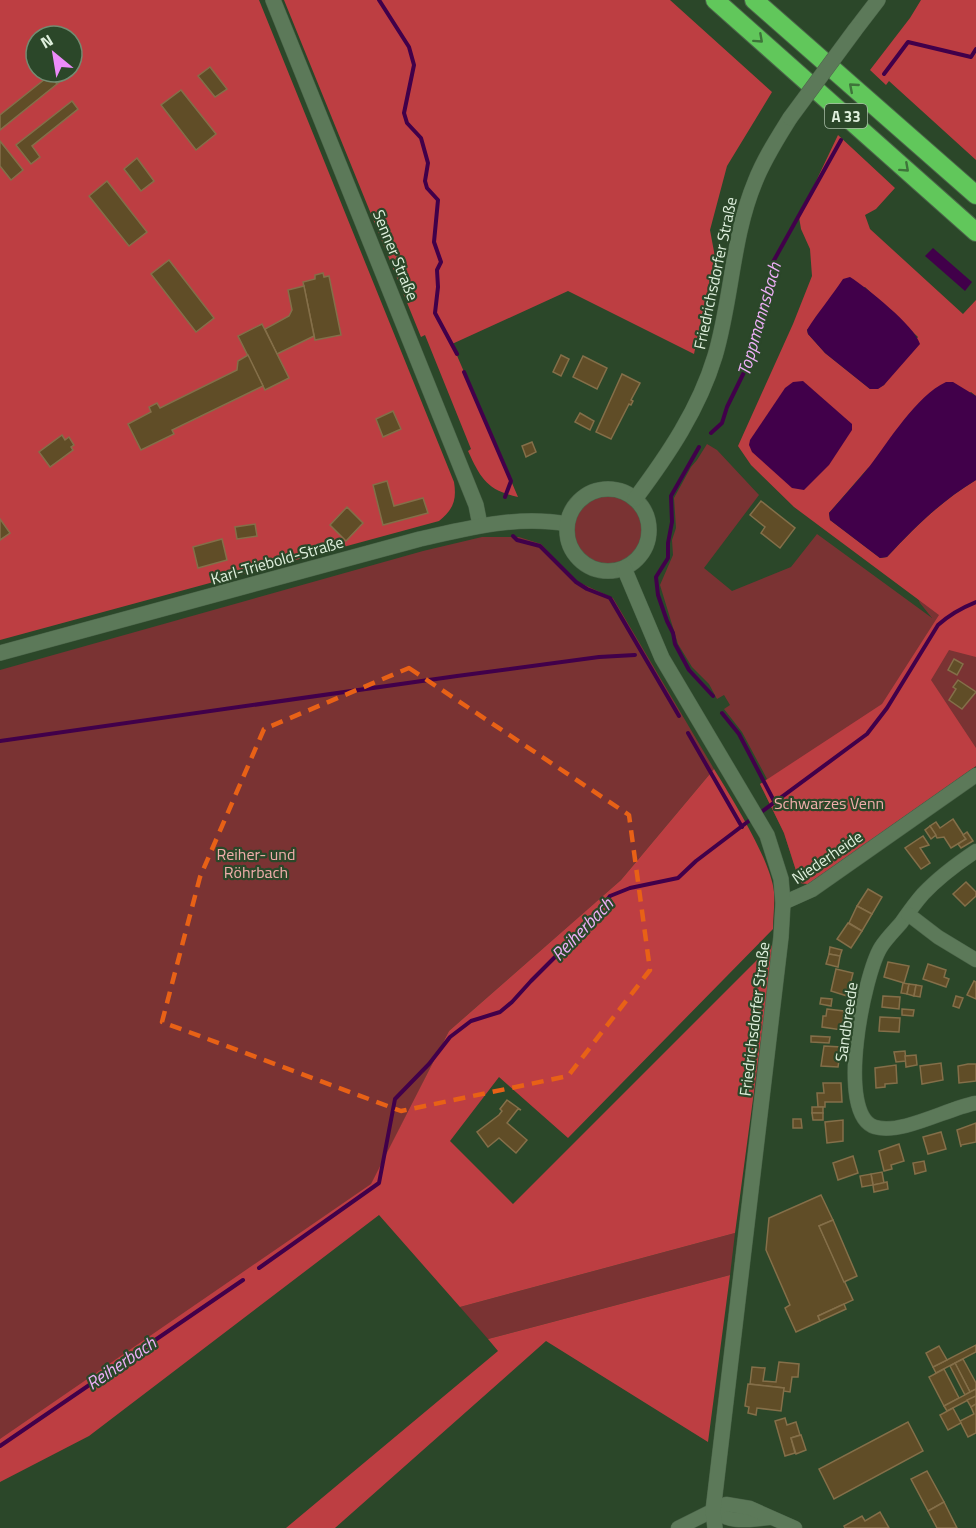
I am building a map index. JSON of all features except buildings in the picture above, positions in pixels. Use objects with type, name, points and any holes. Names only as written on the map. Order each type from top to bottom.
[{"type":"highway","name":"A 33","points":[[715,0],[976,232]]},
{"type":"highway","name":"A 33","points":[[754,0],[976,195]]},
{"type":"main road","name":"Senner Straße","points":[[273,0],[463,471],[476,505],[480,525]]},
{"type":"main road","name":"Friedrichsdorfer Straße","points":[[635,499],[681,433],[707,379],[721,335],[747,205],[763,163],[790,118],[878,0]]},
{"type":"main road","points":[[597,490],[618,490],[635,499],[645,512],[649,527],[648,539],[636,561],[624,568],[610,571],[595,570],[580,561],[570,548],[567,524],[575,504],[597,490]]},
{"type":"main road","name":"Karl-Triebold-Straße","points":[[0,654],[420,539],[480,525],[532,521],[567,524]]},
{"type":"main road","name":"Friedrichsdorfer Straße","points":[[624,568],[662,658],[752,808],[771,844],[778,864],[783,903],[782,937],[769,1050],[713,1511],[715,1528]]},
{"type":"main road","name":"Friedrichsdorfer Straße","points":[[705,1528],[713,1511]]},
{"type":"street","name":"Niederheide","points":[[783,903],[812,890],[976,775]]},
{"type":"street","name":"Sandbreede","points":[[976,851],[924,893],[880,948],[867,981],[857,1038],[856,1079],[859,1109],[864,1119],[872,1126],[883,1129],[898,1127],[976,1103]]},
{"type":"street","points":[[908,914],[976,960]]},
{"type":"street","points":[[678,1528],[713,1511],[725,1519],[771,1517],[795,1528]]},
{"type":"highlighted area","points":[[409,668],[629,815],[650,970],[568,1076],[401,1111],[162,1022],[200,877],[264,729]]},
{"type":"green space","points":[[0,0],[259,0],[454,482],[453,504],[448,513],[439,521],[0,640]]},
{"type":"green space","points":[[284,0],[670,0],[772,92],[727,166],[710,230],[715,257],[694,354],[568,291],[452,344],[518,497],[499,491],[486,482],[468,451],[471,449],[425,335],[421,337]]},
{"type":"green space","points":[[921,0],[976,0],[976,160],[889,81],[886,85],[870,70]]},
{"type":"green space","name":"Schwarzes Venn","points":[[838,135],[895,188],[876,209],[865,215],[870,229],[963,314],[976,300],[976,396],[971,392],[868,468],[829,513],[830,520],[880,558],[887,557],[929,515],[976,480],[976,657],[949,650],[931,680],[976,748],[976,766],[808,884],[800,883],[784,833],[760,784],[882,704],[939,615],[794,507],[751,465],[738,446],[812,276],[810,249],[801,229],[799,217]],"holes":[[[865,287],[918,337],[884,385],[877,389],[870,389],[825,353],[807,330],[827,304]]]},
{"type":"green space","name":"Schwarzes Venn","points":[[707,444],[717,450],[759,495],[704,568],[732,591],[791,567],[817,534],[932,618],[920,603],[911,581],[976,511],[976,766],[808,884],[800,883],[784,833],[760,784],[767,779],[742,732],[724,709],[730,705],[724,695],[717,699],[709,684],[692,667],[678,644],[660,585],[673,555],[672,540],[676,528],[674,498]]},
{"type":"green space","points":[[615,496],[627,502],[636,511],[642,523],[640,543],[632,554],[615,564],[601,564],[584,554],[576,543],[574,523],[584,506],[595,498]]},
{"type":"green space","name":"Reiher- und Röhrbach","points":[[482,537],[519,537],[541,544],[576,581],[613,598],[714,769],[621,880],[449,1031],[364,1199],[0,1447],[0,670],[423,551]]},
{"type":"green space","points":[[714,769],[766,863],[774,892],[773,929],[568,1138],[499,1077],[450,1141],[513,1204],[774,943],[735,1233],[460,1307],[379,1215],[89,1436],[0,1482],[0,1439],[371,1184],[449,1031],[621,880]]},
{"type":"green space","points":[[735,1233],[730,1275],[488,1339],[460,1307]]},
{"type":"green space","points":[[730,1275],[708,1442],[546,1341],[335,1528],[286,1528],[498,1351],[488,1339]]},
{"type":"shaded area","points":[[933,248],[972,282],[965,291],[925,256]]},
{"type":"shaded area","points":[[850,277],[900,318],[920,344],[878,389],[870,389],[825,353],[807,330],[843,279]]},
{"type":"shaded area","points":[[803,381],[852,424],[852,430],[829,465],[804,490],[792,488],[752,452],[749,445],[750,440],[785,388],[793,382]]},
{"type":"shaded area","points":[[946,382],[953,382],[976,396],[976,480],[929,515],[887,557],[880,558],[830,520],[829,513],[869,467],[914,408]]},
{"type":"waterway","points":[[379,0],[409,47],[414,65],[404,113],[407,123],[421,138],[428,163],[425,181],[427,188],[438,200],[434,242],[441,262],[437,270],[435,313],[457,354]]},
{"type":"waterway","name":"Toppmannsbach","points":[[884,74],[908,42],[971,57],[976,49]]},
{"type":"waterway","name":"Toppmannsbach","points":[[711,433],[722,423],[727,407],[752,356],[767,301],[773,262],[841,140]]},
{"type":"waterway","points":[[464,372],[511,481],[505,497]]},
{"type":"waterway","name":"Toppmannsbach","points":[[699,447],[671,496],[672,522],[668,558],[656,577],[658,595],[675,644],[689,670],[713,696]]},
{"type":"waterway","points":[[513,536],[517,540],[540,546],[576,582],[610,598],[679,716]]},
{"type":"waterway","name":"Reiherbach","points":[[760,813],[867,734],[887,708],[938,625],[956,612],[976,602]]},
{"type":"waterway","points":[[0,741],[457,676],[599,657],[635,655]]},
{"type":"waterway","name":"Toppmannsbach","points":[[722,713],[739,734],[774,801]]},
{"type":"waterway","points":[[688,733],[742,827]]},
{"type":"waterway","name":"Reiherbach","points":[[259,1268],[379,1183],[395,1099],[429,1064],[450,1037],[471,1021],[500,1012],[512,1002],[591,921],[610,896],[630,888],[678,878],[696,861],[754,817]]},
{"type":"waterway","name":"Reiherbach","points":[[0,1446],[243,1280]]}]
